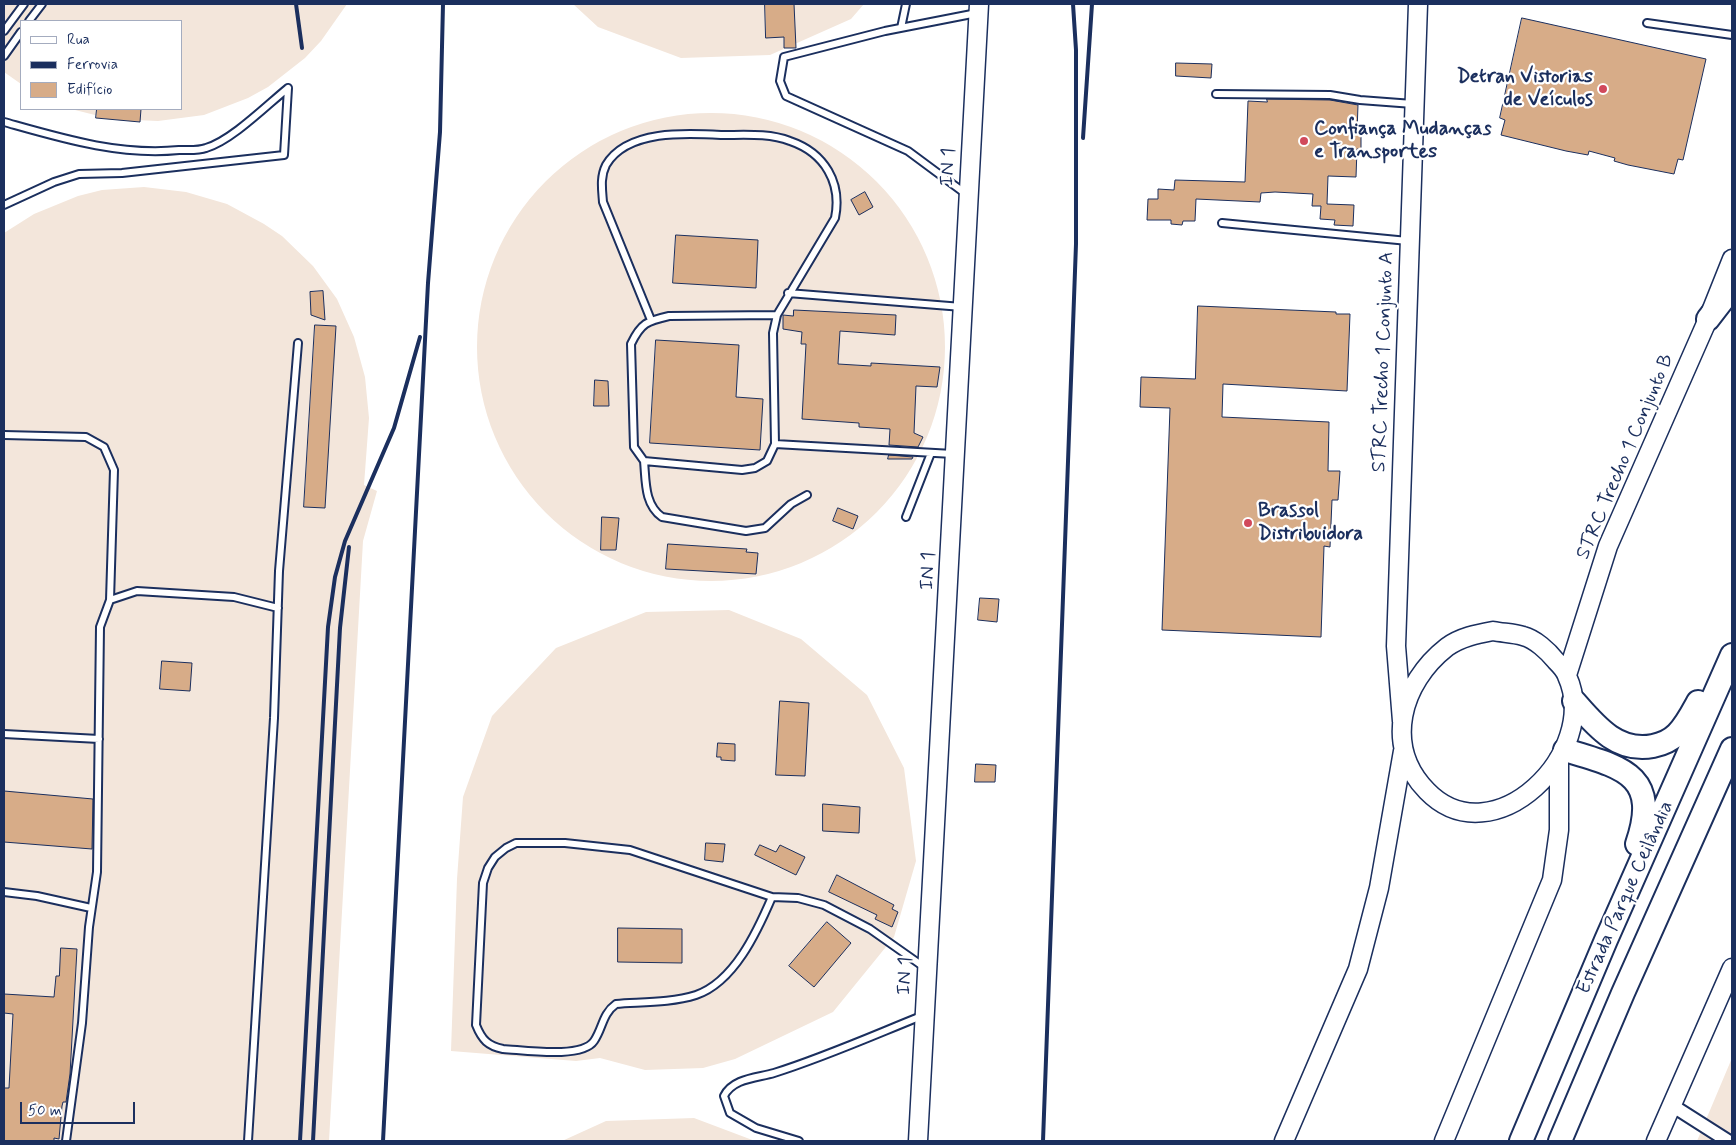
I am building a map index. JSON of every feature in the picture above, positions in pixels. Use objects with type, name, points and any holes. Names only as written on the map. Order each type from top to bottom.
[{"type":"highway","points":[[1708,319],[1732,288]]},
{"type":"highway","points":[[1574,700],[1597,728],[1612,739],[1628,745],[1647,747],[1665,743],[1685,725],[1732,645]]},
{"type":"highway","name":"Estrada Parque Ceilândia","points":[[1522,1141],[1606,940],[1732,655]]},
{"type":"highway","name":"Estrada Parque Ceilândia","points":[[1560,1141],[1623,993],[1732,749]]},
{"type":"highway","points":[[1562,754],[1603,761],[1633,778],[1642,791],[1645,807],[1644,824],[1606,940]]},
{"type":"main road","name":"STRC Trecho 1 Conjunto A","points":[[1402,721],[1396,646],[1418,4]]},
{"type":"main road","name":"IN 1","points":[[918,1141],[979,8]]},
{"type":"main road","name":"STRC Trecho 1 Conjunto B","points":[[1567,675],[1608,546],[1708,319],[1732,259]]},
{"type":"main road","points":[[1493,631],[1525,636],[1548,652],[1567,675],[1574,700],[1572,729],[1562,754],[1545,778],[1529,793],[1514,803],[1496,810],[1470,814],[1453,809],[1434,799],[1416,781],[1403,750],[1400,734],[1402,721],[1411,692],[1424,672],[1447,647],[1466,637],[1493,631]]},
{"type":"main road","points":[[1284,1141],[1358,969],[1379,888],[1403,750]]},
{"type":"main road","points":[[1444,1141],[1552,880],[1559,830],[1562,754]]},
{"type":"main road","points":[[1656,1141],[1732,968]]},
{"type":"street","points":[[1673,1106],[1728,1141]]},
{"type":"lane","points":[[4,31],[24,4]]},
{"type":"lane","points":[[30,20],[42,4]]},
{"type":"lane","points":[[901,28],[906,4]]},
{"type":"lane","points":[[969,196],[908,151],[786,96],[780,81],[784,57],[979,8]]},
{"type":"lane","points":[[1647,23],[1732,35]]},
{"type":"lane","points":[[4,56],[20,33]]},
{"type":"lane","points":[[4,122],[76,142],[132,151],[170,151],[206,148],[234,132],[288,88],[284,155],[122,173],[79,174],[54,182],[4,205]]},
{"type":"lane","points":[[1216,94],[1330,95],[1360,100],[1414,104]]},
{"type":"lane","points":[[644,461],[742,470],[755,468],[767,461],[774,444],[773,333],[776,315],[835,218],[838,203],[836,185],[826,168],[811,152],[790,141],[767,136],[676,133],[642,140],[620,150],[607,164],[601,181],[603,202],[652,320]]},
{"type":"lane","points":[[1222,223],[1409,241]]},
{"type":"lane","points":[[788,293],[964,307]]},
{"type":"lane","points":[[776,315],[669,316],[652,320],[638,329],[631,344],[634,447],[644,461],[649,502],[653,510],[662,517],[746,531],[765,528],[791,504],[807,495]]},
{"type":"lane","points":[[248,1141],[274,718],[278,608],[298,343]]},
{"type":"lane","points":[[4,435],[86,437],[104,447],[114,470],[110,600],[100,627],[97,872],[91,908],[82,1023],[66,1141]]},
{"type":"lane","points":[[774,444],[956,454]]},
{"type":"lane","points":[[906,517],[931,453]]},
{"type":"lane","points":[[110,600],[136,591],[234,597],[278,608]]},
{"type":"lane","points":[[4,734],[99,739]]},
{"type":"lane","points":[[772,897],[752,936],[722,979],[709,989],[695,995],[674,1000],[616,1004],[605,1016],[594,1041],[580,1051],[503,1049],[491,1046],[480,1034],[476,1025],[483,883],[488,868],[506,848],[526,842],[564,843],[630,850],[772,897],[798,898],[824,905],[870,929],[927,969]]},
{"type":"lane","points":[[4,892],[37,896],[91,908]]},
{"type":"lane","points":[[799,1141],[756,1128],[730,1113],[724,1096],[728,1088],[746,1080],[818,1059],[925,1014]]},
{"type":"shaded area","points":[[4,4],[347,4],[321,41],[305,58],[268,87],[248,98],[204,115],[158,121],[111,119],[75,110],[182,110],[182,20],[20,20],[20,83],[4,72]]},
{"type":"shaded area","points":[[573,4],[864,4],[851,19],[770,55],[681,58],[598,27]]},
{"type":"shaded area","points":[[711,113],[757,117],[801,131],[841,152],[877,181],[906,217],[927,257],[941,301],[945,347],[941,393],[927,437],[906,477],[877,513],[841,542],[801,563],[757,577],[711,581],[665,577],[621,563],[581,542],[545,513],[516,477],[495,437],[481,393],[477,347],[481,301],[495,257],[516,217],[545,181],[581,152],[621,131],[665,117]]},
{"type":"shaded area","points":[[144,187],[186,192],[227,204],[282,236],[313,266],[337,299],[354,337],[365,377],[369,418],[364,485],[377,491],[363,541],[329,1141],[4,1141],[4,233],[34,214],[78,196],[102,190]]},
{"type":"shaded area","points":[[729,610],[801,639],[867,695],[904,768],[916,861],[894,937],[833,1012],[735,1059],[703,1068],[645,1070],[600,1058],[576,1061],[451,1051],[457,879],[463,797],[492,716],[556,648],[646,612]]},
{"type":"shaded area","points":[[1732,1058],[1732,1141],[1697,1141]]},
{"type":"shaded area","points":[[694,1118],[755,1141],[562,1141],[606,1121]]},
{"type":"building","points":[[765,4],[794,4],[796,48],[784,48],[784,37],[766,38]]},
{"type":"building","name":"Detran Vistorias de Veículos","points":[[1522,18],[1706,59],[1683,160],[1678,159],[1674,174],[1628,165],[1614,161],[1615,158],[1589,151],[1588,155],[1566,151],[1501,135],[1505,120],[1500,118]]},
{"type":"building","points":[[1176,63],[1212,64],[1211,78],[1176,76]]},
{"type":"building","name":"Confiança Mudanças e Transportes","points":[[1267,99],[1330,100],[1358,105],[1357,132],[1361,133],[1361,149],[1357,149],[1356,177],[1328,176],[1327,204],[1354,205],[1353,226],[1334,225],[1335,220],[1320,219],[1321,206],[1312,206],[1313,194],[1275,192],[1261,193],[1260,202],[1196,199],[1195,221],[1183,221],[1182,225],[1171,224],[1171,220],[1147,220],[1148,199],[1158,199],[1158,189],[1174,190],[1175,180],[1245,182],[1248,101],[1267,102]]},
{"type":"building","points":[[97,110],[141,110],[140,122],[96,118]]},
{"type":"building","points":[[865,192],[873,207],[859,215],[851,200]]},
{"type":"building","points":[[676,235],[758,240],[756,288],[673,283]]},
{"type":"building","points":[[323,291],[325,320],[311,315],[310,292]]},
{"type":"building","name":"Brassol Distribuidora","points":[[1198,306],[1350,314],[1347,391],[1223,384],[1222,417],[1329,422],[1328,471],[1340,471],[1338,500],[1332,500],[1330,547],[1324,546],[1321,637],[1162,630],[1170,408],[1140,407],[1141,377],[1195,379]]},
{"type":"building","points":[[794,310],[896,315],[895,335],[840,331],[838,364],[871,366],[871,363],[940,367],[937,387],[916,386],[914,433],[923,437],[918,447],[889,445],[890,429],[859,427],[859,423],[802,419],[806,344],[801,344],[802,332],[783,329],[783,315],[793,316]]},
{"type":"building","points":[[315,325],[336,326],[325,508],[304,507]]},
{"type":"building","points":[[656,340],[739,345],[736,397],[763,399],[760,450],[650,443]]},
{"type":"building","points":[[595,380],[608,381],[609,406],[594,406]]},
{"type":"building","points":[[889,455],[913,457],[912,459],[888,459]]},
{"type":"building","points":[[838,508],[858,516],[853,529],[833,521]]},
{"type":"building","points":[[602,517],[619,518],[616,550],[601,550]]},
{"type":"building","points":[[668,544],[747,549],[746,552],[758,553],[756,574],[666,569]]},
{"type":"building","points":[[980,598],[999,599],[997,622],[978,620]]},
{"type":"building","points":[[162,661],[192,663],[190,691],[160,689]]},
{"type":"building","points":[[780,701],[809,703],[805,776],[776,775]]},
{"type":"building","points":[[718,743],[735,744],[735,761],[721,760],[721,757],[717,757]]},
{"type":"building","points":[[976,764],[996,765],[995,782],[975,782]]},
{"type":"building","points":[[4,791],[93,799],[92,849],[4,842]]},
{"type":"building","points":[[823,804],[860,807],[859,833],[823,831]]},
{"type":"building","points":[[706,843],[725,844],[723,862],[705,860]]},
{"type":"building","points":[[760,845],[776,852],[780,845],[805,857],[796,875],[755,855]]},
{"type":"building","points":[[837,875],[894,905],[892,909],[898,912],[892,927],[875,919],[877,915],[829,892]]},
{"type":"building","points":[[827,922],[851,943],[814,987],[789,966]]},
{"type":"building","points":[[618,928],[682,929],[682,963],[618,962]]},
{"type":"building","points":[[61,948],[77,949],[70,1074],[66,1102],[63,1102],[62,1106],[59,1139],[54,1138],[54,1141],[4,1141],[4,1088],[9,1088],[13,1014],[4,1013],[4,994],[54,997],[56,976],[59,976]]},
{"type":"railway","points":[[296,4],[302,48]]},
{"type":"railway","points":[[383,1141],[428,283],[440,132],[443,4]]},
{"type":"railway","points":[[1043,1141],[1076,244],[1076,50],[1073,4]]},
{"type":"railway","points":[[1083,138],[1092,4]]},
{"type":"railway","points":[[300,1141],[328,627],[335,577],[345,541],[394,428],[420,337]]},
{"type":"railway","points":[[313,1141],[340,628],[349,547]]},
{"type":"place","name":"Detran Vistorias de Veículos","points":[[1603,89]]},
{"type":"place","name":"Confiança Mudanças e Transportes","points":[[1304,141]]},
{"type":"place","name":"Brassol Distribuidora","points":[[1248,523]]}]
